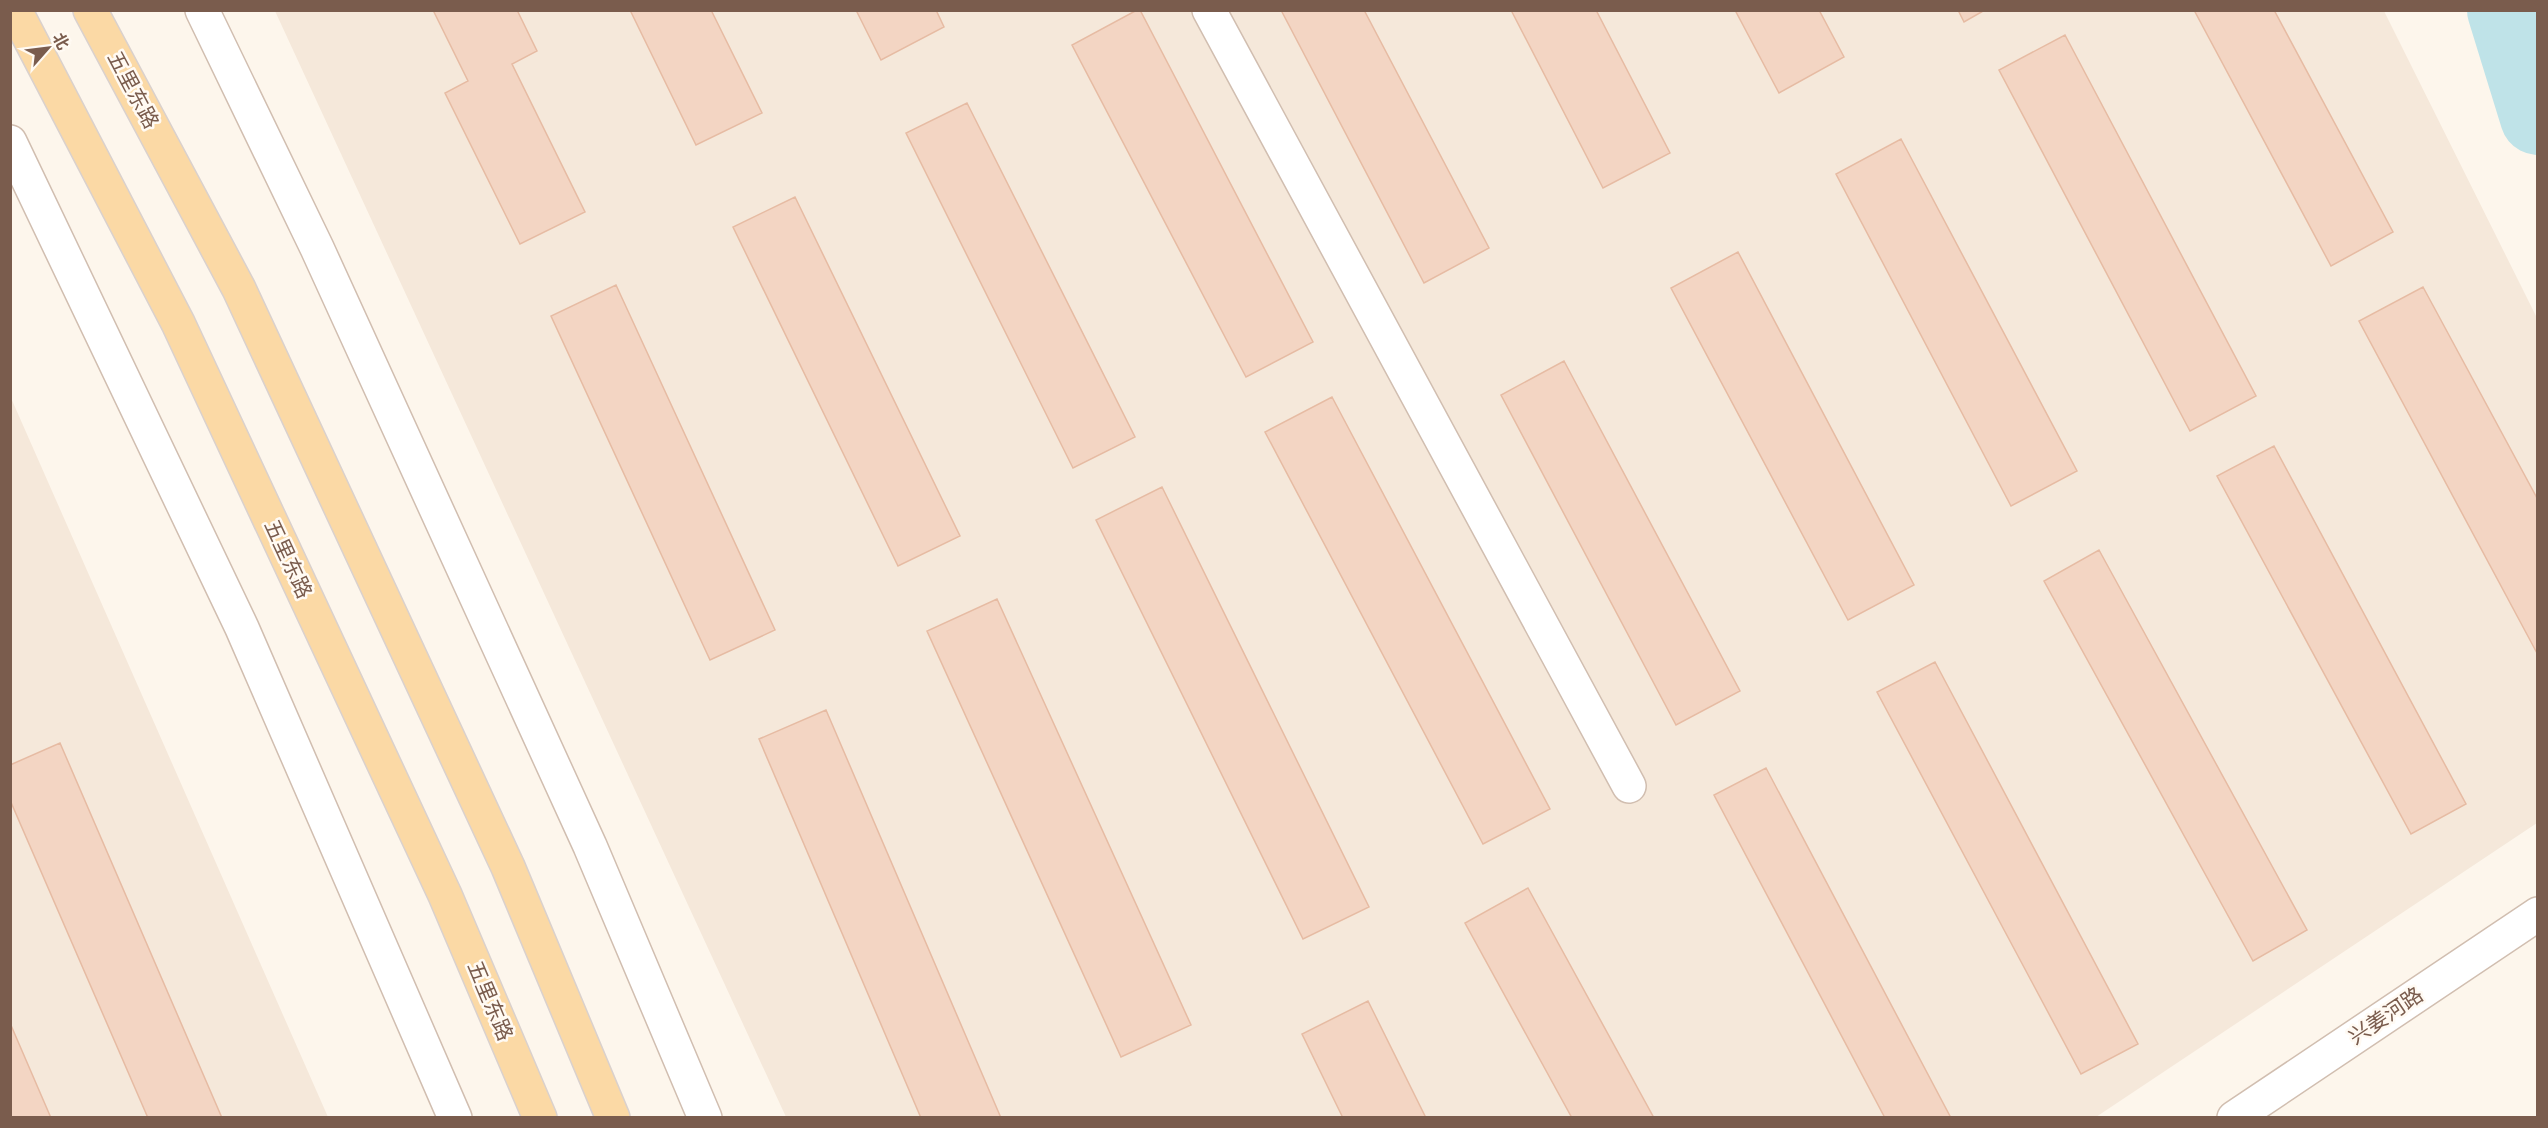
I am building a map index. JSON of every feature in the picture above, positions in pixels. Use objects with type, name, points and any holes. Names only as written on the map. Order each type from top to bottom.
[{"type":"main road","name":"五里东路","points":[[15,10],[178,323],[445,895],[540,1118]]},
{"type":"main road","name":"五里东路","points":[[90,10],[244,300],[508,867],[613,1118]]},
{"type":"street","points":[[202,10],[317,248],[590,846],[705,1118]]},
{"type":"street","points":[[1209,10],[1629,786]]},
{"type":"street","points":[[10,142],[242,628],[455,1118]]},
{"type":"street","name":"兴姜河路","points":[[2234,1118],[2538,914]]},
{"type":"shaded area","points":[[275,11],[2384,11],[2537,318],[2537,823],[2096,1117],[786,1117]]},
{"type":"shaded area","points":[[11,398],[328,1117],[11,1117]]},
{"type":"building","points":[[433,10],[517,10],[537,51],[512,64],[585,212],[520,244],[445,93],[468,81]]},
{"type":"building","points":[[630,10],[711,10],[762,113],[696,145]]},
{"type":"building","points":[[856,10],[936,10],[944,27],[881,60]]},
{"type":"building","points":[[1140,10],[1313,342],[1246,377],[1072,45]]},
{"type":"building","points":[[1281,10],[1364,10],[1489,248],[1424,283]]},
{"type":"building","points":[[1511,10],[1596,10],[1670,153],[1603,188]]},
{"type":"building","points":[[1735,10],[1819,10],[1844,57],[1779,93]]},
{"type":"building","points":[[1958,10],[1985,10],[1964,22]]},
{"type":"building","points":[[2194,10],[2274,10],[2393,232],[2331,266]]},
{"type":"building","points":[[2065,35],[2256,396],[2190,431],[1999,70]]},
{"type":"building","points":[[967,103],[1135,437],[1073,468],[906,133]]},
{"type":"building","points":[[1901,139],[2077,471],[2011,506],[1836,174]]},
{"type":"building","points":[[795,197],[960,536],[898,566],[733,227]]},
{"type":"building","points":[[1738,252],[1914,585],[1848,620],[1671,288]]},
{"type":"building","points":[[616,285],[775,630],[710,660],[551,316]]},
{"type":"building","points":[[2423,287],[2538,500],[2538,655],[2359,321]]},
{"type":"building","points":[[1564,361],[1740,691],[1676,725],[1501,395]]},
{"type":"building","points":[[1332,397],[1550,809],[1483,844],[1265,432]]},
{"type":"building","points":[[2274,446],[2466,804],[2411,834],[2217,476]]},
{"type":"building","points":[[1162,487],[1369,907],[1303,939],[1096,520]]},
{"type":"building","points":[[2099,550],[2307,930],[2253,961],[2044,581]]},
{"type":"building","points":[[997,599],[1191,1025],[1121,1057],[927,631]]},
{"type":"building","points":[[1935,662],[2138,1044],[2081,1074],[1877,692]]},
{"type":"building","points":[[826,710],[1001,1118],[921,1118],[759,739]]},
{"type":"building","points":[[60,743],[222,1118],[148,1118],[10,800],[10,765]]},
{"type":"building","points":[[1766,768],[1951,1118],[1885,1118],[1714,795]]},
{"type":"building","points":[[1528,888],[1654,1118],[1572,1118],[1465,923]]},
{"type":"building","points":[[1368,1001],[1426,1118],[1343,1118],[1302,1034]]},
{"type":"building","points":[[10,1023],[51,1118],[10,1118]]},
{"type":"waterway","points":[[2505,10],[2538,117]]}]
